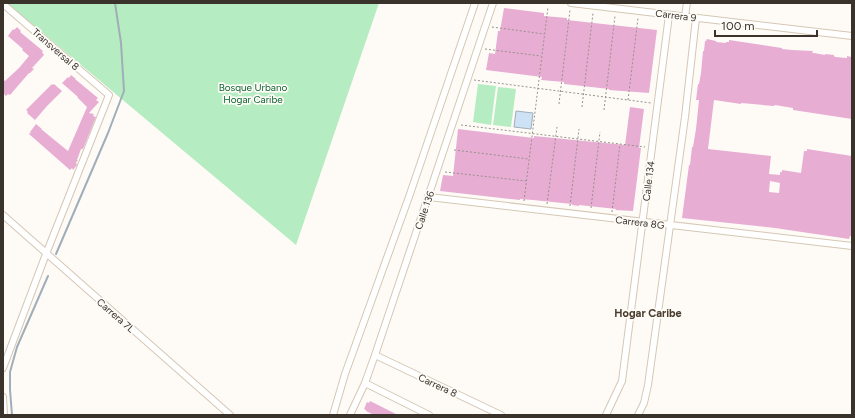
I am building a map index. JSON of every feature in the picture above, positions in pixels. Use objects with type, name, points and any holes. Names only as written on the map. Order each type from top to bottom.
[{"type":"street","name":"Calle 136","points":[[333,415],[345,374],[410,194],[475,3]]},
{"type":"street","name":"Calle 136","points":[[350,415],[365,383],[375,355],[493,3]]},
{"type":"street","points":[[685,16],[687,3]]},
{"type":"street","name":"Transversal 8","points":[[3,4],[109,95],[46,254]]},
{"type":"street","name":"Carrera 9","points":[[570,6],[685,16],[852,36]]},
{"type":"street","name":"Calle 134","points":[[606,415],[622,381],[669,15]]},
{"type":"street","points":[[638,415],[644,402],[648,385],[696,18]]},
{"type":"street","name":"Carrera 8G","points":[[429,196],[852,246]]},
{"type":"street","name":"Carrera 7L","points":[[3,215],[230,415]]},
{"type":"street","points":[[3,368],[46,254]]},
{"type":"street","name":"Carrera 8","points":[[375,355],[501,415]]},
{"type":"street","points":[[365,383],[429,415]]},
{"type":"street","points":[[3,397],[4,414]]},
{"type":"path","points":[[559,104],[570,6]]},
{"type":"path","points":[[523,204],[548,7]]},
{"type":"path","points":[[582,107],[593,12]]},
{"type":"path","points":[[604,110],[615,15]]},
{"type":"path","points":[[628,100],[638,18]]},
{"type":"path","points":[[491,27],[545,34]]},
{"type":"path","points":[[484,49],[542,56]]},
{"type":"path","points":[[473,80],[651,103]]},
{"type":"path","points":[[461,125],[646,147]]},
{"type":"path","points":[[546,207],[557,127]]},
{"type":"path","points":[[570,210],[579,130]]},
{"type":"path","points":[[591,212],[600,132]]},
{"type":"path","points":[[611,214],[620,143]]},
{"type":"path","points":[[454,150],[529,159]]},
{"type":"path","points":[[445,172],[526,181]]},
{"type":"green space","name":"Bosque Urbano Hogar Caribe","points":[[7,3],[379,3],[296,245]]},
{"type":"green space","points":[[478,84],[496,86],[491,125],[473,122]]},
{"type":"green space","points":[[498,87],[516,89],[511,127],[493,125]]},
{"type":"water","points":[[516,111],[533,113],[531,129],[514,127]]},
{"type":"building","points":[[504,8],[544,13],[544,16],[567,18],[567,20],[657,30],[649,93],[609,90],[564,84],[564,82],[541,80],[542,77],[486,70],[489,53],[495,54],[498,31],[500,31]]},
{"type":"building","points":[[17,27],[21,31],[20,32],[43,51],[42,52],[44,55],[32,68],[34,69],[10,95],[8,94],[6,96],[3,93],[3,79],[5,81],[29,56],[8,36],[13,29],[14,30]]},
{"type":"building","points":[[707,39],[726,43],[729,42],[729,40],[782,49],[813,51],[812,53],[834,55],[835,57],[852,57],[852,119],[793,110],[793,108],[775,105],[741,104],[714,100],[708,149],[771,156],[769,174],[780,175],[782,170],[801,173],[804,151],[807,151],[807,149],[852,156],[852,236],[850,236],[849,239],[775,228],[682,218],[689,165],[696,129],[699,100],[696,100],[698,84]],"holes":[[[770,181],[780,183],[779,193],[769,192]]]},
{"type":"building","points":[[71,75],[98,98],[96,100],[99,102],[89,113],[94,114],[93,116],[96,117],[83,149],[81,149],[77,160],[78,161],[76,162],[77,165],[73,170],[72,168],[70,170],[29,134],[36,124],[68,151],[87,107],[62,83]]},
{"type":"building","points":[[52,84],[62,91],[35,120],[27,113],[28,112],[26,110]]},
{"type":"building","points":[[630,107],[644,109],[633,211],[440,191],[443,175],[453,176],[458,129],[534,138],[534,136],[625,145]]},
{"type":"building","points":[[370,401],[398,415],[374,415],[366,411],[364,409],[367,402],[369,403]]},
{"type":"waterway","points":[[56,254],[108,133],[124,91],[121,43],[115,3]]},
{"type":"waterway","points":[[12,415],[10,372],[17,347],[48,276]]},
{"type":"district","name":"Hogar Caribe","points":[[648,313]]}]
